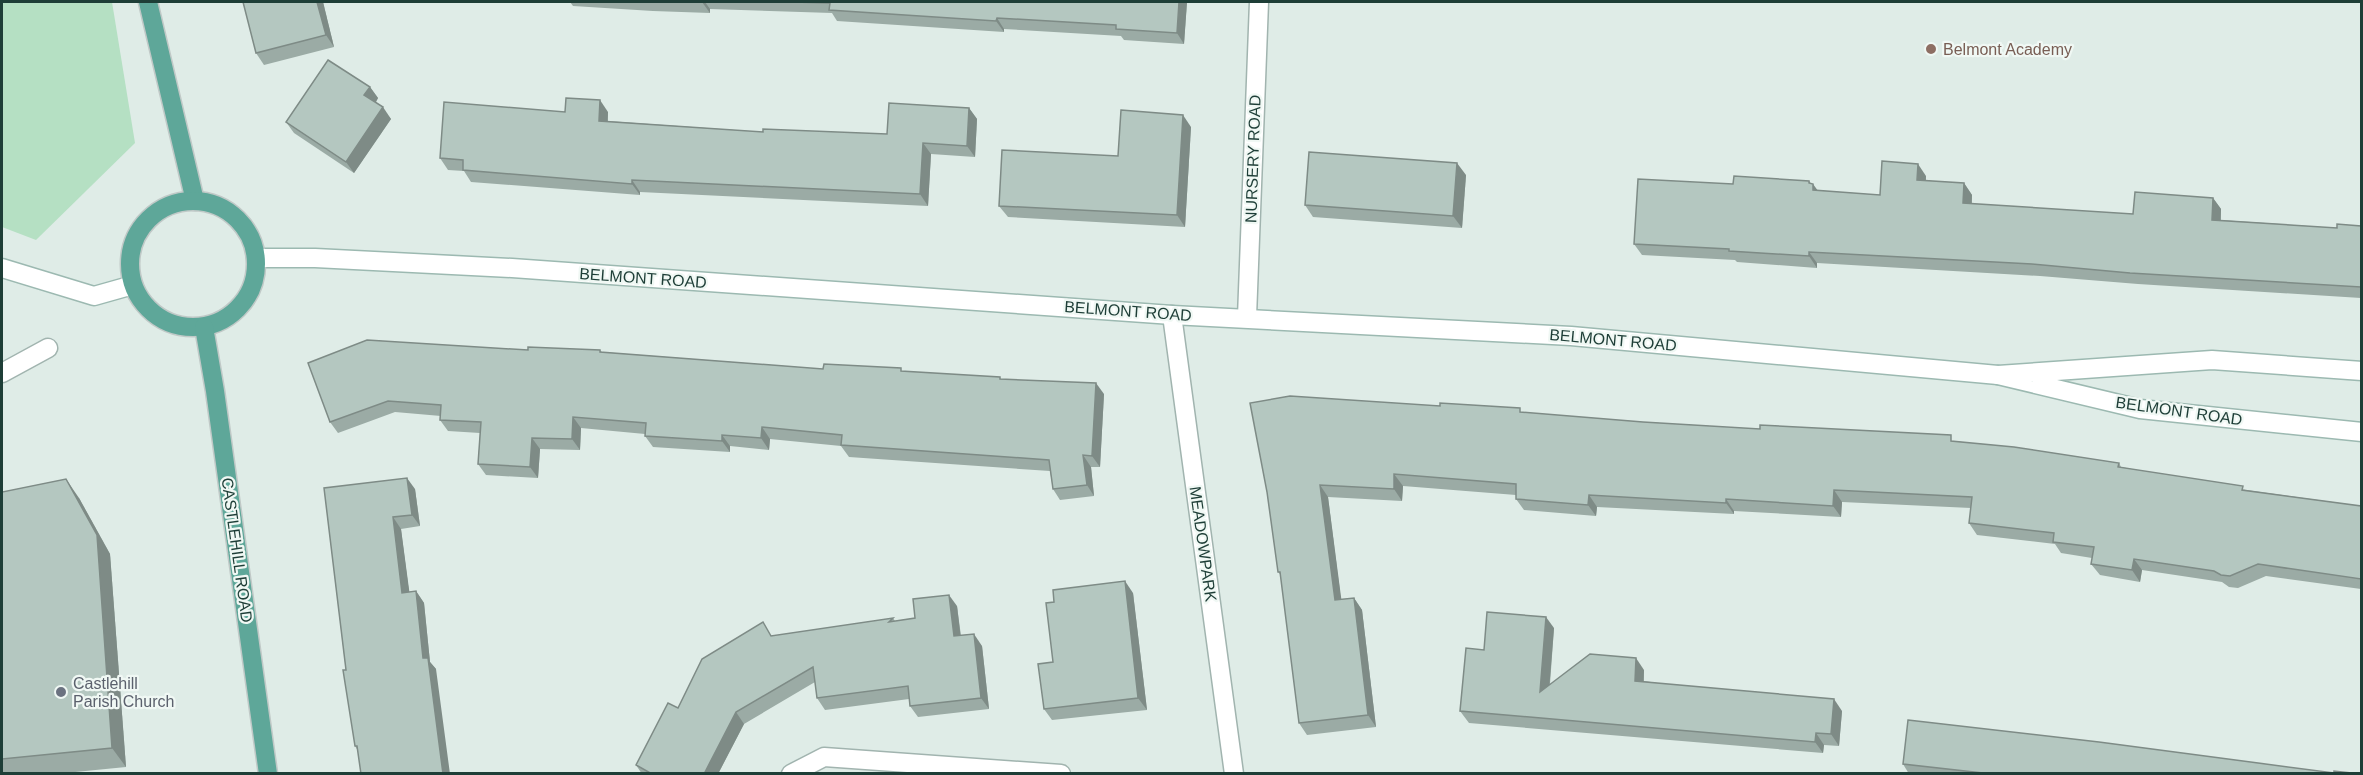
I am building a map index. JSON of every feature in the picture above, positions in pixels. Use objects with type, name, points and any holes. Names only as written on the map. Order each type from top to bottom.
[{"type":"main road","points":[[148,2],[195,201]]},
{"type":"main road","points":[[195,201],[213,204],[229,212],[242,224],[252,240],[256,258],[252,289],[244,303],[219,322],[204,327],[186,327],[169,323],[154,314],[141,301],[133,285],[130,255],[134,240],[152,215],[180,202],[195,201]]},
{"type":"main road","name":"CASTLEHILL ROAD","points":[[204,327],[215,391],[268,774]]},
{"type":"street","name":"NURSERY ROAD","points":[[1247,317],[1259,2]]},
{"type":"street","name":"BELMONT ROAD","points":[[256,258],[315,258],[512,268],[1172,315],[1247,317],[1571,336],[1998,375],[2140,409],[2361,432]]},
{"type":"street","points":[[2,268],[94,296],[133,285]]},
{"type":"street","name":"MEADOWPARK","points":[[1172,315],[1234,774]]},
{"type":"street","points":[[2,373],[48,348]]},
{"type":"street","name":"BELMONT ROAD","points":[[1998,375],[2212,360],[2361,370]]},
{"type":"street","points":[[791,774],[824,757],[1061,774]]},
{"type":"green space","points":[[2,2],[112,2],[135,143],[36,240],[2,227]]},
{"type":"building","points":[[243,2],[317,2],[326,35],[256,53]]},
{"type":"building","points":[[792,2],[1179,2],[1177,33],[1116,29],[1116,25],[997,18],[996,21],[829,10],[830,3]]},
{"type":"building","points":[[328,60],[370,87],[364,95],[383,107],[346,162],[286,122]]},
{"type":"building","points":[[566,98],[600,100],[599,121],[763,132],[763,129],[887,134],[889,103],[969,108],[967,146],[923,143],[920,194],[632,180],[632,184],[463,170],[463,160],[440,158],[444,102],[565,112]]},
{"type":"building","points":[[1121,110],[1183,115],[1177,215],[999,206],[1002,150],[1118,156]]},
{"type":"building","points":[[1309,152],[1457,163],[1453,216],[1305,205]]},
{"type":"building","points":[[1882,161],[1918,164],[1917,180],[1964,183],[1963,203],[2133,214],[2135,192],[2213,198],[2212,220],[2337,228],[2337,224],[2361,226],[2361,287],[2130,273],[2032,264],[1809,252],[1809,256],[1634,244],[1638,179],[1733,184],[1734,176],[1809,181],[1813,184],[1813,190],[1880,195]]},
{"type":"building","points":[[367,340],[528,350],[528,347],[600,350],[600,352],[823,369],[824,364],[901,368],[901,371],[1000,377],[1000,379],[1096,383],[1092,456],[1083,455],[1087,485],[1053,489],[1049,460],[841,445],[842,435],[762,427],[761,438],[722,435],[722,441],[645,436],[646,423],[573,417],[572,439],[532,438],[530,467],[478,464],[481,422],[440,420],[441,405],[388,401],[330,422],[308,363]]},
{"type":"building","points":[[1290,396],[1440,406],[1440,403],[1520,408],[1520,412],[1760,429],[1760,425],[1951,435],[1951,441],[2014,447],[2119,463],[2118,467],[2243,486],[2242,490],[2361,506],[2361,579],[2258,564],[2230,576],[2214,571],[2134,559],[2132,570],[2091,564],[2094,547],[2053,542],[2054,533],[1969,523],[1972,497],[1834,490],[1833,506],[1726,499],[1726,503],[1589,495],[1588,505],[1516,499],[1516,484],[1394,474],[1394,489],[1320,485],[1335,600],[1354,598],[1368,715],[1299,723],[1280,572],[1278,572],[1267,492],[1250,403]]},
{"type":"building","points":[[407,478],[412,515],[393,517],[402,593],[416,591],[423,658],[428,658],[443,774],[361,774],[343,670],[346,670],[324,488]]},
{"type":"building","name":"Castlehill Parish Church","points":[[66,479],[97,535],[112,748],[2,759],[2,492]]},
{"type":"building","points":[[1125,581],[1138,698],[1044,709],[1038,664],[1053,662],[1046,603],[1054,602],[1053,590]]},
{"type":"building","points":[[949,595],[954,636],[974,634],[981,698],[910,706],[908,686],[817,698],[813,667],[736,712],[704,774],[652,774],[636,765],[668,703],[678,708],[702,659],[763,622],[771,636],[893,618],[889,622],[915,618],[913,599]]},
{"type":"building","points":[[1487,612],[1546,617],[1540,692],[1590,654],[1636,658],[1635,681],[1834,699],[1831,734],[1816,733],[1815,742],[1460,711],[1466,648],[1484,650]]},
{"type":"building","points":[[1908,720],[2334,773],[2334,771],[2361,774],[1992,774],[1903,764]]},
{"type":"place","name":"Belmont Academy","points":[[1931,49]]},
{"type":"place","name":"Castlehill Parish Church","points":[[61,692]]}]
